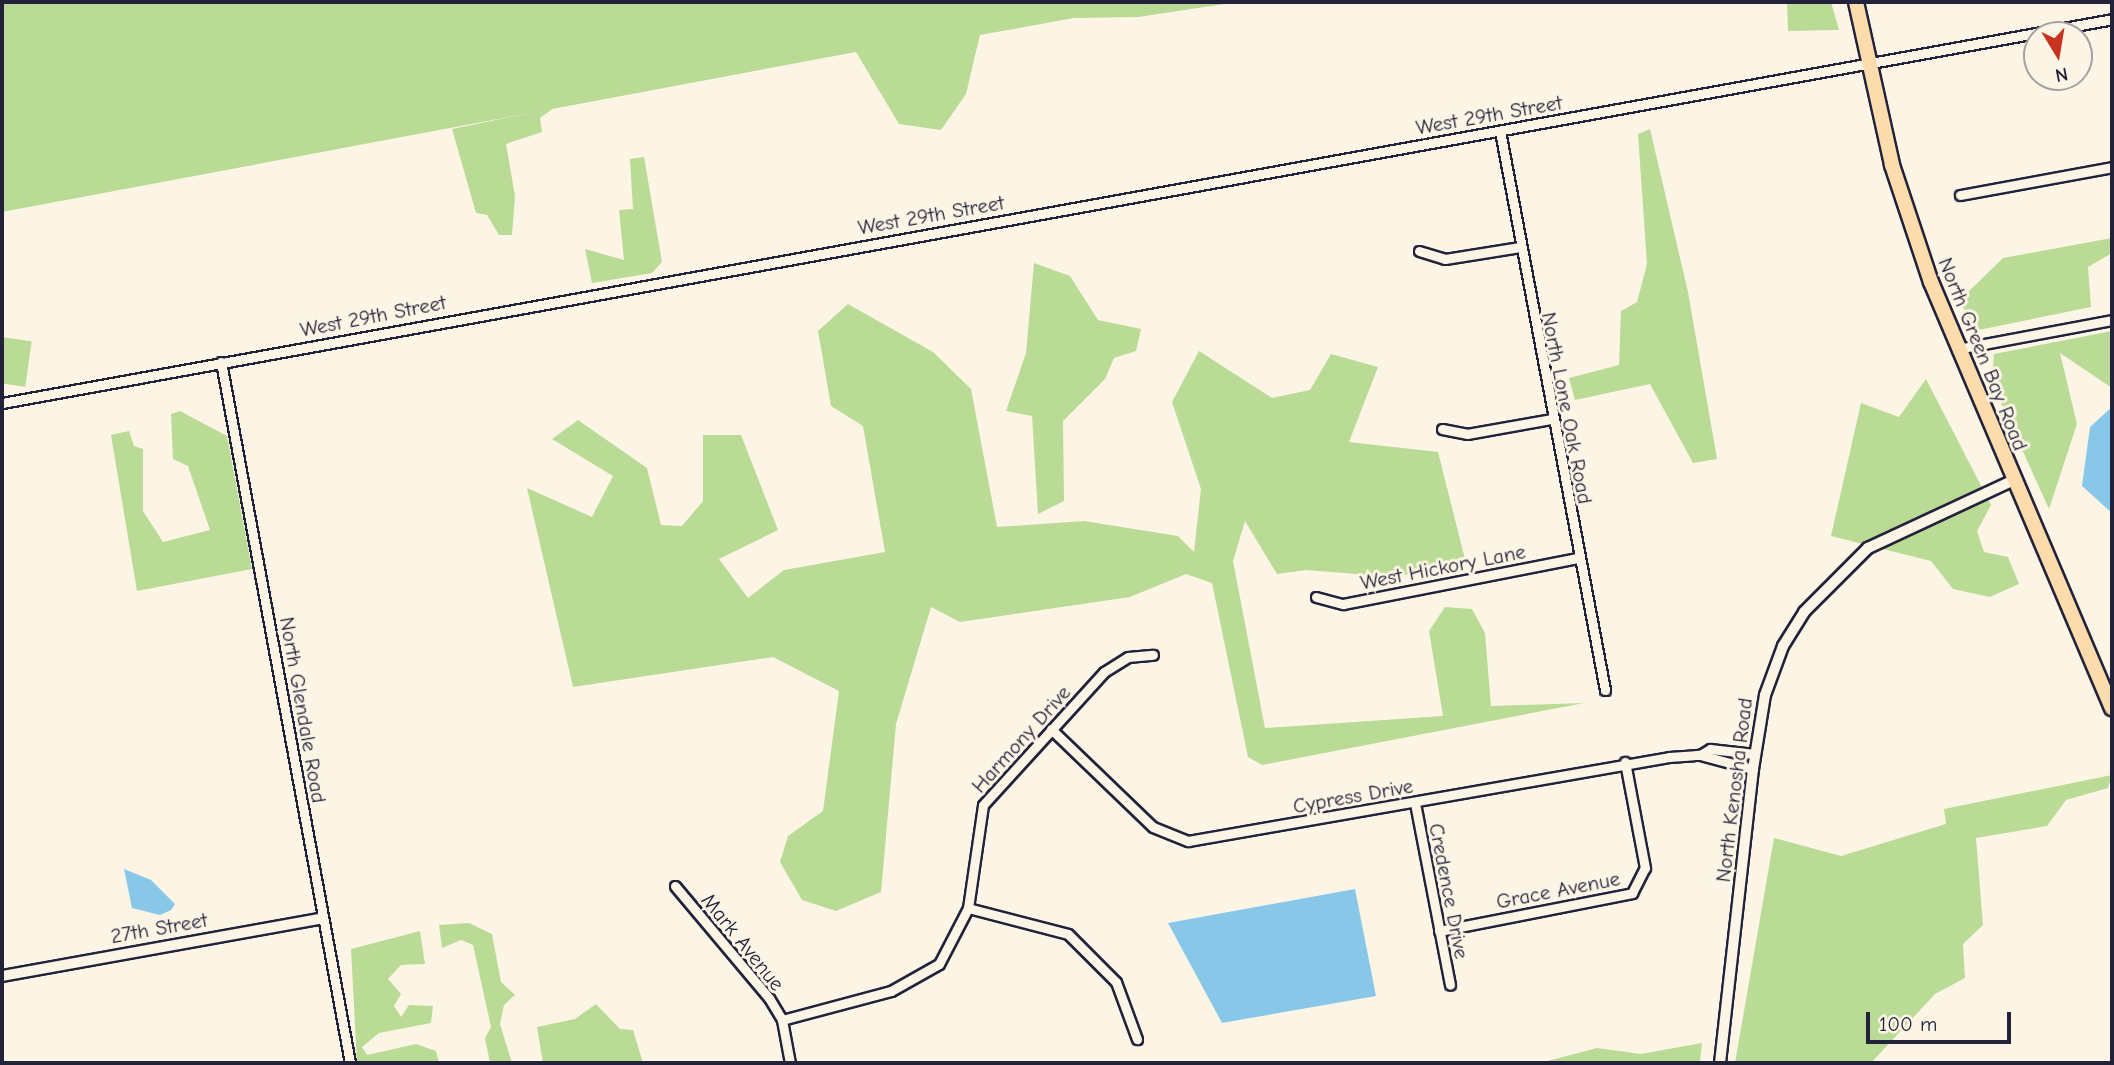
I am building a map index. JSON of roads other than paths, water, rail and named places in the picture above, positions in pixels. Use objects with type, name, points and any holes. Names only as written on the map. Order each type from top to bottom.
[{"type":"main road","name":"North Green Bay Road","points":[[1856,2],[1867,63],[1902,200],[1957,349],[2112,708]]},
{"type":"street","name":"West 29th Street","points":[[2,403],[2112,19]]},
{"type":"street","name":"North Lone Oak Road","points":[[1500,131],[1550,419],[1605,690]]},
{"type":"street","points":[[1960,195],[2112,167]]},
{"type":"street","points":[[1419,251],[1445,259],[1520,247]]},
{"type":"street","points":[[1957,349],[2112,320]]},
{"type":"street","name":"North Glendale Road","points":[[222,362],[350,1063]]},
{"type":"street","points":[[1442,429],[1466,434],[1550,419]]},
{"type":"street","name":"North Kenosha Road","points":[[1720,1063],[1755,754],[1774,664],[1828,584],[1890,534],[2012,481]]},
{"type":"street","name":"West Hickory Lane","points":[[1316,597],[1343,604],[1578,558]]},
{"type":"street","name":"Harmony Drive","points":[[782,1020],[918,979],[948,951],[968,908],[983,805],[1104,672],[1128,657],[1153,656]]},
{"type":"street","name":"Cypress Drive","points":[[1051,729],[1153,827],[1188,841],[1415,803],[1625,762],[1700,755],[1753,769]]},
{"type":"street","name":"Cypress Drive","points":[[1700,755],[1710,749],[1755,754]]},
{"type":"street","name":"Grace Avenue","points":[[1438,931],[1632,893],[1645,868],[1625,762]]},
{"type":"street","name":"Credence Drive","points":[[1415,803],[1450,985]]},
{"type":"street","name":"Mark Avenue","points":[[675,886],[782,1020],[790,1063]]},
{"type":"street","points":[[968,908],[1068,934],[1116,982],[1137,1040]]},
{"type":"street","name":"27th Street","points":[[2,976],[323,918]]},
{"type":"water","points":[[2112,407],[2112,513],[2082,486],[2090,427]]},
{"type":"water","points":[[124,869],[151,880],[175,904],[171,910],[160,915],[132,908]]},
{"type":"water","points":[[1355,889],[1376,996],[1222,1023],[1168,923]]}]
